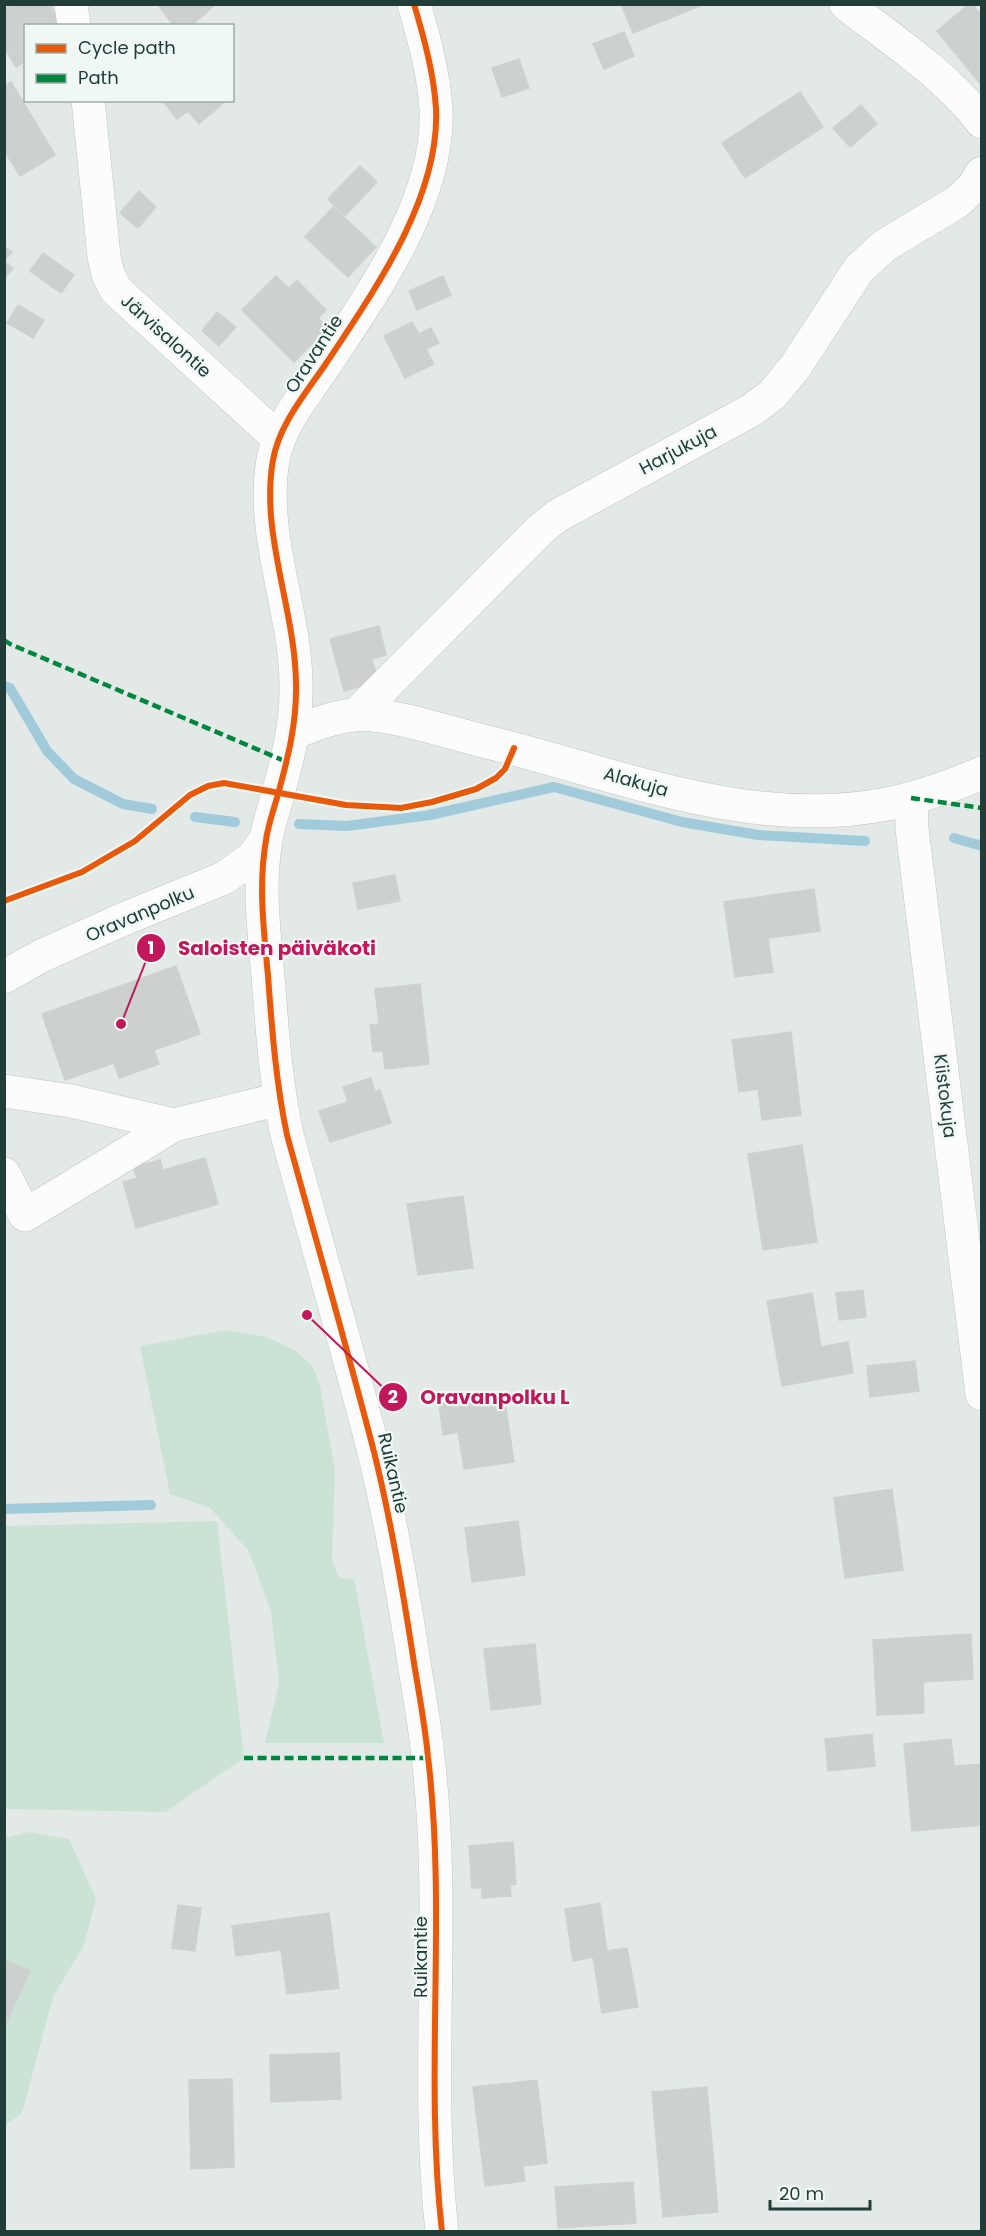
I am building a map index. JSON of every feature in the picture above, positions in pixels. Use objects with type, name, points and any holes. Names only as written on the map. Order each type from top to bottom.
[{"type":"street","points":[[71,4],[75,24]]},
{"type":"street","name":"Oravantie","points":[[293,733],[296,687],[295,649],[272,522],[270,496],[273,459],[279,439],[396,252],[418,203],[434,141],[436,109],[414,4]]},
{"type":"street","points":[[846,4],[941,77],[981,122]]},
{"type":"street","name":"Järvisalontie","points":[[88,102],[104,256],[108,274],[116,290],[279,439]]},
{"type":"street","name":"Harjukuja","points":[[357,714],[556,516],[750,411],[772,395],[795,367],[859,269],[884,246],[957,202],[973,187],[981,172]]},
{"type":"street","name":"Alakuja","points":[[293,733],[322,722],[357,714],[385,717],[492,743],[689,797],[731,806],[812,812],[855,809],[911,798],[959,783],[981,773]]},
{"type":"street","name":"Ruikantie","points":[[293,733],[266,839],[261,894],[275,1065],[287,1136],[373,1450],[403,1595],[429,1758],[435,1858],[435,2152],[442,2232]]},
{"type":"street","name":"Kiistokuja","points":[[911,798],[912,829],[981,1394]]},
{"type":"street","name":"Oravanpolku","points":[[4,976],[41,956],[126,918],[224,878],[252,858],[266,839]]},
{"type":"street","points":[[4,1091],[71,1101],[174,1125]]},
{"type":"street","points":[[4,1174],[25,1215],[174,1125],[280,1099]]},
{"type":"green space","points":[[225,1330],[267,1337],[296,1351],[313,1367],[320,1386],[335,1471],[332,1559],[339,1578],[354,1579],[384,1743],[265,1743],[279,1683],[271,1611],[248,1550],[210,1508],[170,1494],[140,1346]]},
{"type":"green space","points":[[217,1521],[244,1758],[165,1812],[5,1809],[5,1526]]},
{"type":"green space","points":[[29,1832],[69,1839],[96,1899],[84,1945],[53,1997],[22,2113],[5,2126],[5,1838]]},
{"type":"building","points":[[13,4],[50,4],[61,24],[24,24],[24,62],[16,67],[4,47],[4,10]]},
{"type":"building","points":[[157,4],[216,4],[193,24],[172,24]]},
{"type":"building","points":[[621,4],[705,4],[633,33]]},
{"type":"building","points":[[969,4],[972,4],[982,16],[982,86],[937,31]]},
{"type":"building","points":[[624,32],[634,56],[604,69],[593,44]]},
{"type":"building","points":[[519,59],[529,88],[502,97],[492,68]]},
{"type":"building","points":[[11,82],[55,155],[20,176],[4,150],[4,86]]},
{"type":"building","points":[[800,92],[823,127],[745,178],[722,143]]},
{"type":"building","points":[[164,102],[225,102],[199,124],[188,111],[177,119]]},
{"type":"building","points":[[861,105],[877,124],[850,147],[833,128]]},
{"type":"building","points":[[360,166],[377,182],[345,216],[328,199]]},
{"type":"building","points":[[139,191],[156,207],[138,228],[120,213]]},
{"type":"building","points":[[333,207],[376,247],[348,277],[305,237]]},
{"type":"building","points":[[4,246],[12,252],[4,261]]},
{"type":"building","points":[[43,253],[74,275],[61,293],[30,271]]},
{"type":"building","points":[[4,261],[13,268],[4,279]]},
{"type":"building","points":[[276,276],[289,288],[297,280],[326,310],[318,318],[328,328],[294,362],[242,310]]},
{"type":"building","points":[[443,276],[451,295],[417,310],[409,291]]},
{"type":"building","points":[[18,305],[44,320],[33,338],[7,323]]},
{"type":"building","points":[[217,312],[236,327],[219,346],[202,331]]},
{"type":"building","points":[[412,322],[419,334],[431,328],[439,343],[426,349],[434,364],[405,378],[384,336]]},
{"type":"building","points":[[379,626],[386,655],[372,659],[378,682],[344,691],[330,639]]},
{"type":"building","points":[[395,875],[400,901],[358,909],[353,883]]},
{"type":"building","points":[[814,889],[820,931],[768,938],[773,972],[735,977],[724,902]]},
{"type":"building","points":[[176,966],[200,1034],[154,1050],[159,1064],[119,1078],[114,1063],[65,1080],[42,1014]]},
{"type":"building","points":[[420,984],[429,1064],[385,1069],[383,1051],[373,1052],[370,1025],[379,1024],[375,989]]},
{"type":"building","points":[[791,1032],[801,1115],[762,1120],[758,1089],[739,1092],[732,1040]]},
{"type":"building","points":[[371,1078],[375,1092],[380,1090],[391,1123],[330,1142],[319,1111],[348,1102],[343,1087]]},
{"type":"building","points":[[802,1145],[817,1242],[763,1250],[748,1154]]},
{"type":"building","points":[[205,1158],[218,1204],[136,1228],[123,1182],[137,1178],[133,1167],[160,1160],[163,1170]]},
{"type":"building","points":[[463,1196],[473,1268],[418,1275],[407,1204]]},
{"type":"building","points":[[863,1290],[866,1317],[839,1320],[836,1293]]},
{"type":"building","points":[[812,1293],[821,1347],[848,1342],[853,1373],[782,1386],[767,1301]]},
{"type":"building","points":[[915,1361],[919,1391],[870,1397],[867,1366]]},
{"type":"building","points":[[504,1395],[514,1462],[464,1469],[458,1432],[443,1435],[439,1404]]},
{"type":"building","points":[[892,1489],[903,1570],[845,1578],[834,1498]]},
{"type":"building","points":[[518,1521],[525,1575],[472,1582],[465,1528]]},
{"type":"building","points":[[971,1634],[973,1679],[923,1682],[924,1713],[877,1715],[873,1640]]},
{"type":"building","points":[[535,1644],[541,1704],[491,1710],[484,1649]]},
{"type":"building","points":[[872,1734],[875,1766],[828,1771],[825,1739]]},
{"type":"building","points":[[951,1739],[954,1766],[982,1764],[982,1825],[912,1831],[904,1744]]},
{"type":"building","points":[[513,1842],[516,1884],[510,1885],[511,1896],[482,1898],[482,1888],[472,1888],[469,1846]]},
{"type":"building","points":[[600,1903],[607,1951],[627,1948],[638,2007],[602,2013],[593,1957],[573,1961],[565,1909]]},
{"type":"building","points":[[178,1905],[201,1908],[195,1951],[172,1948]]},
{"type":"building","points":[[329,1913],[339,1988],[287,1994],[281,1950],[236,1956],[232,1926]]},
{"type":"building","points":[[4,1960],[30,1971],[4,2028]]},
{"type":"building","points":[[339,2053],[341,2099],[271,2102],[270,2055]]},
{"type":"building","points":[[232,2079],[234,2167],[191,2169],[189,2080]]},
{"type":"building","points":[[537,2080],[547,2163],[523,2166],[525,2181],[485,2186],[473,2087]]},
{"type":"building","points":[[707,2087],[718,2212],[663,2217],[652,2092]]},
{"type":"building","points":[[633,2182],[636,2223],[558,2228],[555,2187]]},
{"type":"waterway","points":[[4,686],[10,688],[47,751],[74,779],[123,804],[152,809]]},
{"type":"waterway","points":[[299,824],[347,826],[430,815],[554,787],[682,822],[758,835],[865,841]]},
{"type":"waterway","points":[[195,817],[235,822]]},
{"type":"waterway","points":[[954,838],[982,846]]},
{"type":"waterway","points":[[4,1509],[151,1505]]},
{"type":"marked path","points":[[4,640],[287,762]]},
{"type":"marked path","points":[[911,798],[982,808]]},
{"type":"marked path","points":[[244,1758],[429,1758]]},
{"type":"cycle path","points":[[414,4],[431,69],[436,109],[434,143],[427,176],[416,209],[401,242],[364,305],[287,421],[273,460],[270,488],[271,515],[294,655],[296,697],[288,753],[267,834],[262,891],[273,1036],[283,1115],[379,1475],[401,1582],[425,1733],[436,1876],[435,2113],[442,2232]]},
{"type":"cycle path","points":[[4,901],[82,872],[135,841],[190,795],[208,786],[224,783],[346,805],[401,808],[476,789],[496,778],[505,769],[514,748]]},
{"type":"place","name":"Saloisten päiväkoti","points":[[121,1024]]},
{"type":"place","name":"Oravanpolku L","points":[[307,1315]]}]
